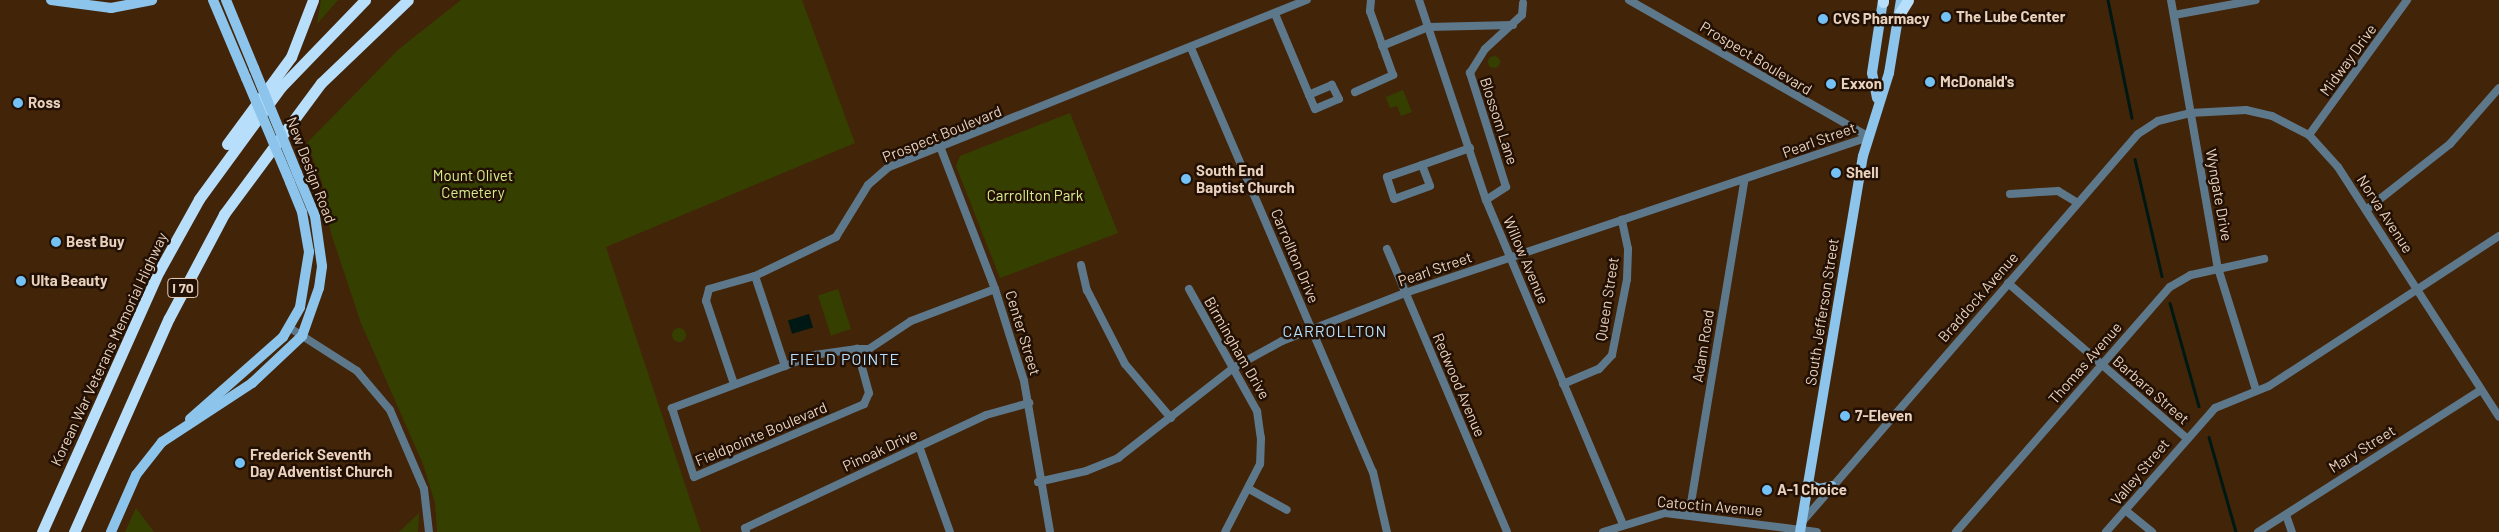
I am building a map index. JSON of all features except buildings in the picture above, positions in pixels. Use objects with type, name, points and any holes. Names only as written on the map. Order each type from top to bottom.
[{"type":"highway","points":[[159,271],[222,151],[292,57],[313,0]]},
{"type":"highway","name":"Korean War Veterans Memorial Highway","points":[[42,532],[159,271],[199,199],[254,120],[365,0]]},
{"type":"highway","name":"I 70","points":[[74,532],[173,310],[224,214],[322,83],[408,0]]},
{"type":"highway","points":[[1900,13],[1908,0]]},
{"type":"main road","points":[[51,0],[122,8],[152,0]]},
{"type":"main road","name":"New Design Road","points":[[111,532],[142,466],[162,442],[190,420],[290,328],[304,293],[309,252],[302,212],[213,0]]},
{"type":"main road","name":"New Design Road","points":[[190,420],[252,383],[302,336],[319,288],[322,266],[315,216],[226,0]]},
{"type":"main road","name":"South Jefferson Street","points":[[1801,528],[1869,137],[1878,98],[1888,73],[1901,0]]},
{"type":"main road","name":"South Jefferson Street","points":[[1878,98],[1872,73],[1883,1]]},
{"type":"main road","points":[[1808,484],[1819,489],[1832,486]]},
{"type":"street","name":"Prospect Boulevard","points":[[734,384],[705,296],[709,289],[755,276],[836,237],[868,185],[888,167],[941,149],[1307,0]]},
{"type":"street","points":[[1355,92],[1393,75],[1382,46],[1371,0]]},
{"type":"street","name":"Willow Avenue","points":[[1419,0],[1486,200],[1623,524]]},
{"type":"street","name":"Prospect Boulevard","points":[[1629,0],[1869,137]]},
{"type":"street","name":"Wyngate Drive","points":[[2171,0],[2218,268],[2256,390]]},
{"type":"street","points":[[2174,15],[2256,0]]},
{"type":"street","name":"Midway Drive","points":[[2309,135],[2407,0]]},
{"type":"street","name":"Blossom Lane","points":[[1486,200],[1506,186],[1470,72],[1485,49],[1522,15],[1523,3]]},
{"type":"street","points":[[1275,14],[1309,94]]},
{"type":"street","points":[[1382,46],[1428,27],[1513,25]]},
{"type":"street","name":"Carrollton Drive","points":[[1191,48],[1373,472],[1387,532]]},
{"type":"street","points":[[2366,210],[2450,144],[2499,88]]},
{"type":"street","name":"Norva Avenue","points":[[2190,113],[2252,111],[2309,135],[2331,157],[2419,289],[2499,418]]},
{"type":"street","name":"Braddock Avenue","points":[[1801,528],[1832,486],[2078,203],[2146,128],[2190,113]]},
{"type":"street","name":"Pearl Street","points":[[1038,482],[1086,471],[1118,458],[1233,368],[1311,329],[1405,294],[1622,220],[1744,182],[1869,137]]},
{"type":"street","points":[[1422,165],[1430,186],[1394,199],[1387,177],[1470,148]]},
{"type":"street","name":"Center Street","points":[[941,149],[995,289],[1029,403],[1038,482],[1050,532]]},
{"type":"street","name":"Adam Road","points":[[1689,515],[1744,182]]},
{"type":"street","points":[[2010,194],[2058,191],[2078,203]]},
{"type":"street","name":"Queen Street","points":[[1563,384],[1599,369],[1612,355],[1627,279],[1628,249],[1622,220]]},
{"type":"street","points":[[2256,390],[2269,386],[2499,236]]},
{"type":"street","name":"Redwood Avenue","points":[[1386,249],[1507,532]]},
{"type":"street","name":"Thomas Avenue","points":[[1956,532],[2170,287],[2191,275],[2264,259]]},
{"type":"street","points":[[1081,265],[1087,290],[1125,364],[1171,418]]},
{"type":"street","points":[[755,276],[785,366]]},
{"type":"street","name":"Barbara Street","points":[[2008,283],[2186,438]]},
{"type":"street","name":"Fieldpointe Boulevard","points":[[857,349],[869,393],[864,404],[694,477],[672,408],[814,355],[878,344],[911,321],[995,289]]},
{"type":"street","name":"Birmingham Drive","points":[[1189,290],[1257,411],[1261,438],[1260,464],[1249,490],[1225,532]]},
{"type":"street","points":[[290,328],[357,371],[390,410],[424,489],[429,532]]},
{"type":"street","name":"Valley Street","points":[[2106,532],[2186,438],[2215,408],[2256,390]]},
{"type":"street","name":"Mary Street","points":[[2258,532],[2482,390]]},
{"type":"street","name":"Pinoak Drive","points":[[746,530],[986,414],[1029,403]]},
{"type":"street","points":[[919,446],[950,532]]},
{"type":"street","points":[[1249,490],[1287,510]]},
{"type":"street","points":[[2125,510],[2152,532]]},
{"type":"street","name":"Catoctin Avenue","points":[[1604,532],[1653,513],[1689,515],[1801,528],[1817,532]]},
{"type":"street","points":[[2286,514],[2292,532]]},
{"type":"green space","points":[[321,0],[338,0],[317,24]]},
{"type":"green space","name":"Mount Olivet Cemetery","points":[[461,0],[802,0],[855,143],[606,247],[701,532],[437,532],[435,503],[423,464],[361,323],[331,233],[322,182],[307,143],[399,49]]},
{"type":"green space","points":[[1496,56],[1499,57],[1499,67],[1492,68],[1489,67],[1488,60],[1489,57]]},
{"type":"green space","points":[[1403,90],[1412,112],[1401,116],[1397,106],[1390,108],[1386,97]]},
{"type":"green space","name":"Carrollton Park","points":[[1070,113],[1118,233],[1000,278],[956,166],[960,156]]},
{"type":"green space","points":[[838,289],[851,329],[831,335],[818,295]]},
{"type":"green space","points":[[676,328],[682,328],[686,335],[682,342],[676,342],[672,338],[672,332]]},
{"type":"green space","points":[[136,508],[154,532],[125,532]]},
{"type":"green space","points":[[419,513],[418,532],[399,532]]},
{"type":"water","points":[[809,314],[813,327],[792,334],[788,320]]},
{"type":"waterway","points":[[2108,0],[2132,118]]},
{"type":"waterway","points":[[2135,159],[2162,276]]},
{"type":"waterway","points":[[2170,303],[2199,406]]},
{"type":"waterway","points":[[2209,437],[2236,532]]},
{"type":"place","name":"The Lube Center","points":[[1946,17]]},
{"type":"place","name":"CVS Pharmacy","points":[[1823,19]]},
{"type":"place","name":"McDonald's","points":[[1930,82]]},
{"type":"place","name":"Exxon","points":[[1831,84]]},
{"type":"place","name":"Ross","points":[[18,103]]},
{"type":"place","name":"Shell","points":[[1836,173]]},
{"type":"place","name":"South End Baptist Church","points":[[1186,179]]},
{"type":"place","name":"Best Buy","points":[[56,242]]},
{"type":"place","name":"Ulta Beauty","points":[[21,281]]},
{"type":"place","name":"7-Eleven","points":[[1845,416]]},
{"type":"place","name":"Frederick Seventh Day Adventist Church","points":[[240,463]]},
{"type":"place","name":"A-1 Choice","points":[[1767,490]]},
{"type":"district","name":"CARROLLTON","points":[[1335,331]]},
{"type":"district","name":"FIELD POINTE","points":[[845,359]]}]
